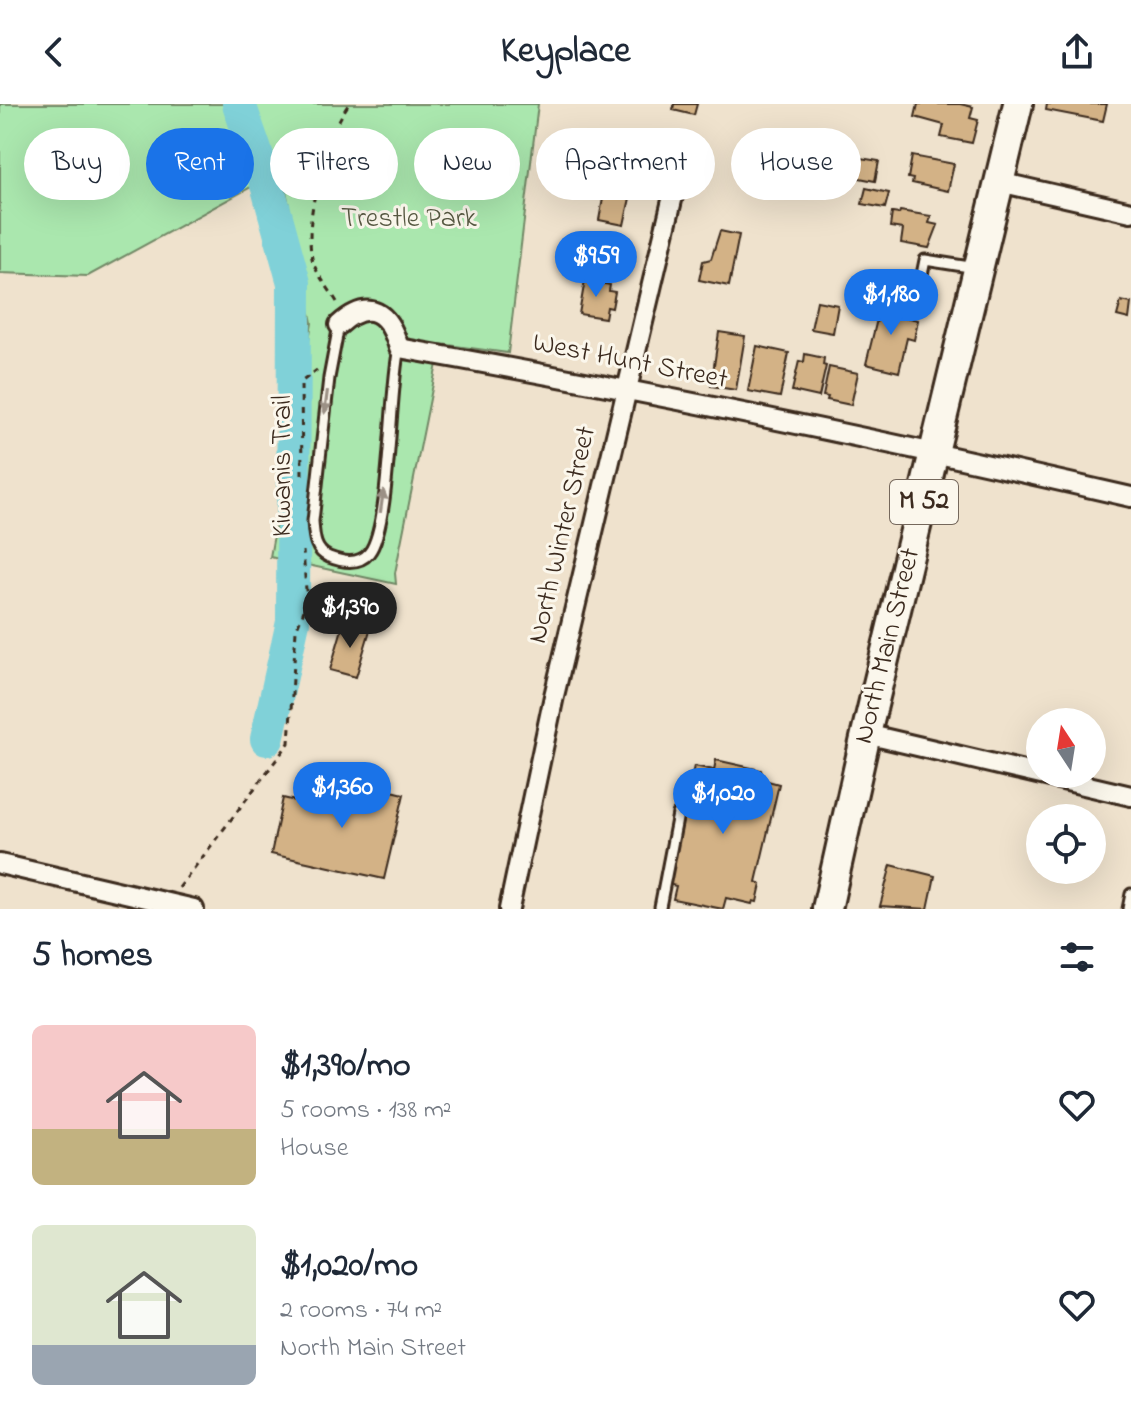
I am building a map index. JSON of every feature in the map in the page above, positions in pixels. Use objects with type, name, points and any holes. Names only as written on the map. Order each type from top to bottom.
[{"type":"main road","name":"North Main Street","points":[[827,909],[866,734],[1018,104]]},
{"type":"street","points":[[999,182],[1131,212]]},
{"type":"street","name":"North Winter Street","points":[[509,909],[554,696],[672,200]]},
{"type":"street","points":[[339,325],[353,312],[369,310],[385,317],[394,329],[399,348]]},
{"type":"street","name":"West Hunt Street","points":[[399,348],[626,388],[936,452],[1131,497]]},
{"type":"street","points":[[866,734],[1131,796]]},
{"type":"street","points":[[0,864],[194,909]]},
{"type":"lane","points":[[916,304],[925,260],[979,269]]},
{"type":"lane","points":[[339,325],[329,378],[313,521],[315,543],[323,555],[340,562],[358,561],[368,554],[378,535],[388,461],[393,374],[399,348]]},
{"type":"lane","points":[[660,907],[678,814]]},
{"type":"lane","points":[[1128,909],[1131,894]]},
{"type":"path","points":[[340,305],[314,264],[309,222],[320,172],[349,104]]},
{"type":"path","name":"Kiwanis Trail","points":[[302,487],[301,382],[321,366]]},
{"type":"path","name":"Kiwanis Trail","points":[[168,903],[289,743],[296,630],[307,603],[303,546]]},
{"type":"green space","name":"Trestle Park","points":[[0,104],[538,104],[508,353],[441,344],[395,573],[396,584],[270,557],[312,323],[288,200],[398,200],[398,128],[270,128],[270,177],[254,185],[254,128],[146,128],[146,200],[227,200],[88,276],[0,273]]},
{"type":"building","points":[[674,104],[697,104],[694,115],[673,110]]},
{"type":"building","points":[[918,104],[973,107],[970,118],[978,120],[972,143],[941,137],[944,125],[915,117]]},
{"type":"building","points":[[1047,104],[1107,104],[1103,121],[1046,110]]},
{"type":"building","points":[[912,156],[954,164],[948,191],[912,183],[913,179],[908,178]]},
{"type":"building","points":[[861,158],[879,161],[875,181],[861,178]]},
{"type":"building","points":[[866,188],[889,193],[885,208],[862,204]]},
{"type":"building","points":[[603,200],[630,200],[624,225],[599,220]]},
{"type":"building","points":[[900,211],[931,216],[929,223],[938,225],[929,248],[901,243],[903,229],[890,227],[892,213],[899,214]]},
{"type":"building","points":[[720,231],[739,235],[729,286],[699,280],[703,261],[711,259]]},
{"type":"building","points":[[573,245],[609,252],[604,279],[568,272]]},
{"type":"building","points":[[585,280],[610,285],[609,291],[615,292],[612,308],[607,307],[605,318],[579,314]]},
{"type":"building","points":[[861,288],[876,291],[872,314],[856,311]]},
{"type":"building","points":[[882,299],[902,304],[899,316],[918,320],[914,340],[907,338],[899,372],[866,364]]},
{"type":"building","points":[[817,301],[838,305],[833,333],[811,329]]},
{"type":"building","points":[[1121,301],[1131,303],[1129,319],[1117,316]]},
{"type":"building","points":[[719,332],[745,336],[736,390],[711,386]]},
{"type":"building","points":[[757,346],[789,353],[780,397],[748,391]]},
{"type":"building","points":[[805,354],[824,358],[823,365],[826,366],[819,397],[792,391],[799,361],[804,362]]},
{"type":"building","points":[[829,367],[858,373],[851,405],[827,400],[828,397],[823,396]]},
{"type":"building","points":[[344,622],[370,630],[356,677],[330,670]]},
{"type":"building","points":[[716,760],[761,770],[764,780],[779,784],[756,882],[761,884],[757,902],[753,901],[752,904],[726,898],[723,909],[673,899],[676,886],[667,884],[694,766],[714,770]]},
{"type":"building","points":[[367,777],[382,781],[380,788],[404,794],[384,879],[271,854],[283,798],[338,811],[345,781],[365,786]]},
{"type":"building","points":[[891,865],[935,876],[928,909],[880,906]]},
{"type":"waterway","points":[[239,104],[268,188],[294,283],[293,622],[267,739]]}]
